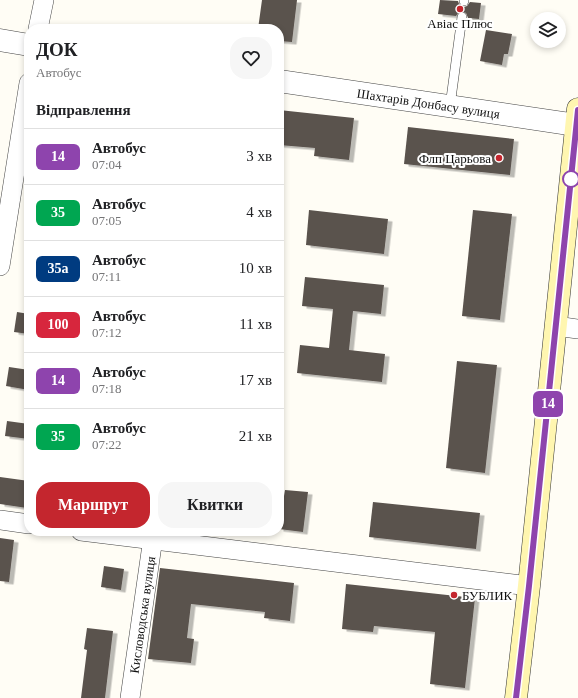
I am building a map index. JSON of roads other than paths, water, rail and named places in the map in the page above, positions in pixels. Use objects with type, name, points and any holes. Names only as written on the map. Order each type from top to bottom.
[{"type":"main road","points":[[516,698],[577,120]]},
{"type":"street","points":[[39,24],[44,0]]},
{"type":"street","points":[[0,40],[24,44]]},
{"type":"street","name":"Шахтарів Донбасу вулиця","points":[[284,82],[450,106],[577,120]]},
{"type":"street","points":[[0,266],[2,239],[24,112]]},
{"type":"street","points":[[556,326],[578,329]]},
{"type":"street","points":[[0,520],[24,523]]},
{"type":"street","points":[[154,536],[529,586]]},
{"type":"street","name":"Кисловодська вулиця","points":[[130,698],[154,536]]},
{"type":"lane","points":[[450,106],[462,17]]},
{"type":"place","name":"Авіас Плюс","points":[[460,9]]},
{"type":"place","name":"Флп Царьова","points":[[499,158]]},
{"type":"place","name":"БУБЛИК","points":[[454,595]]}]
